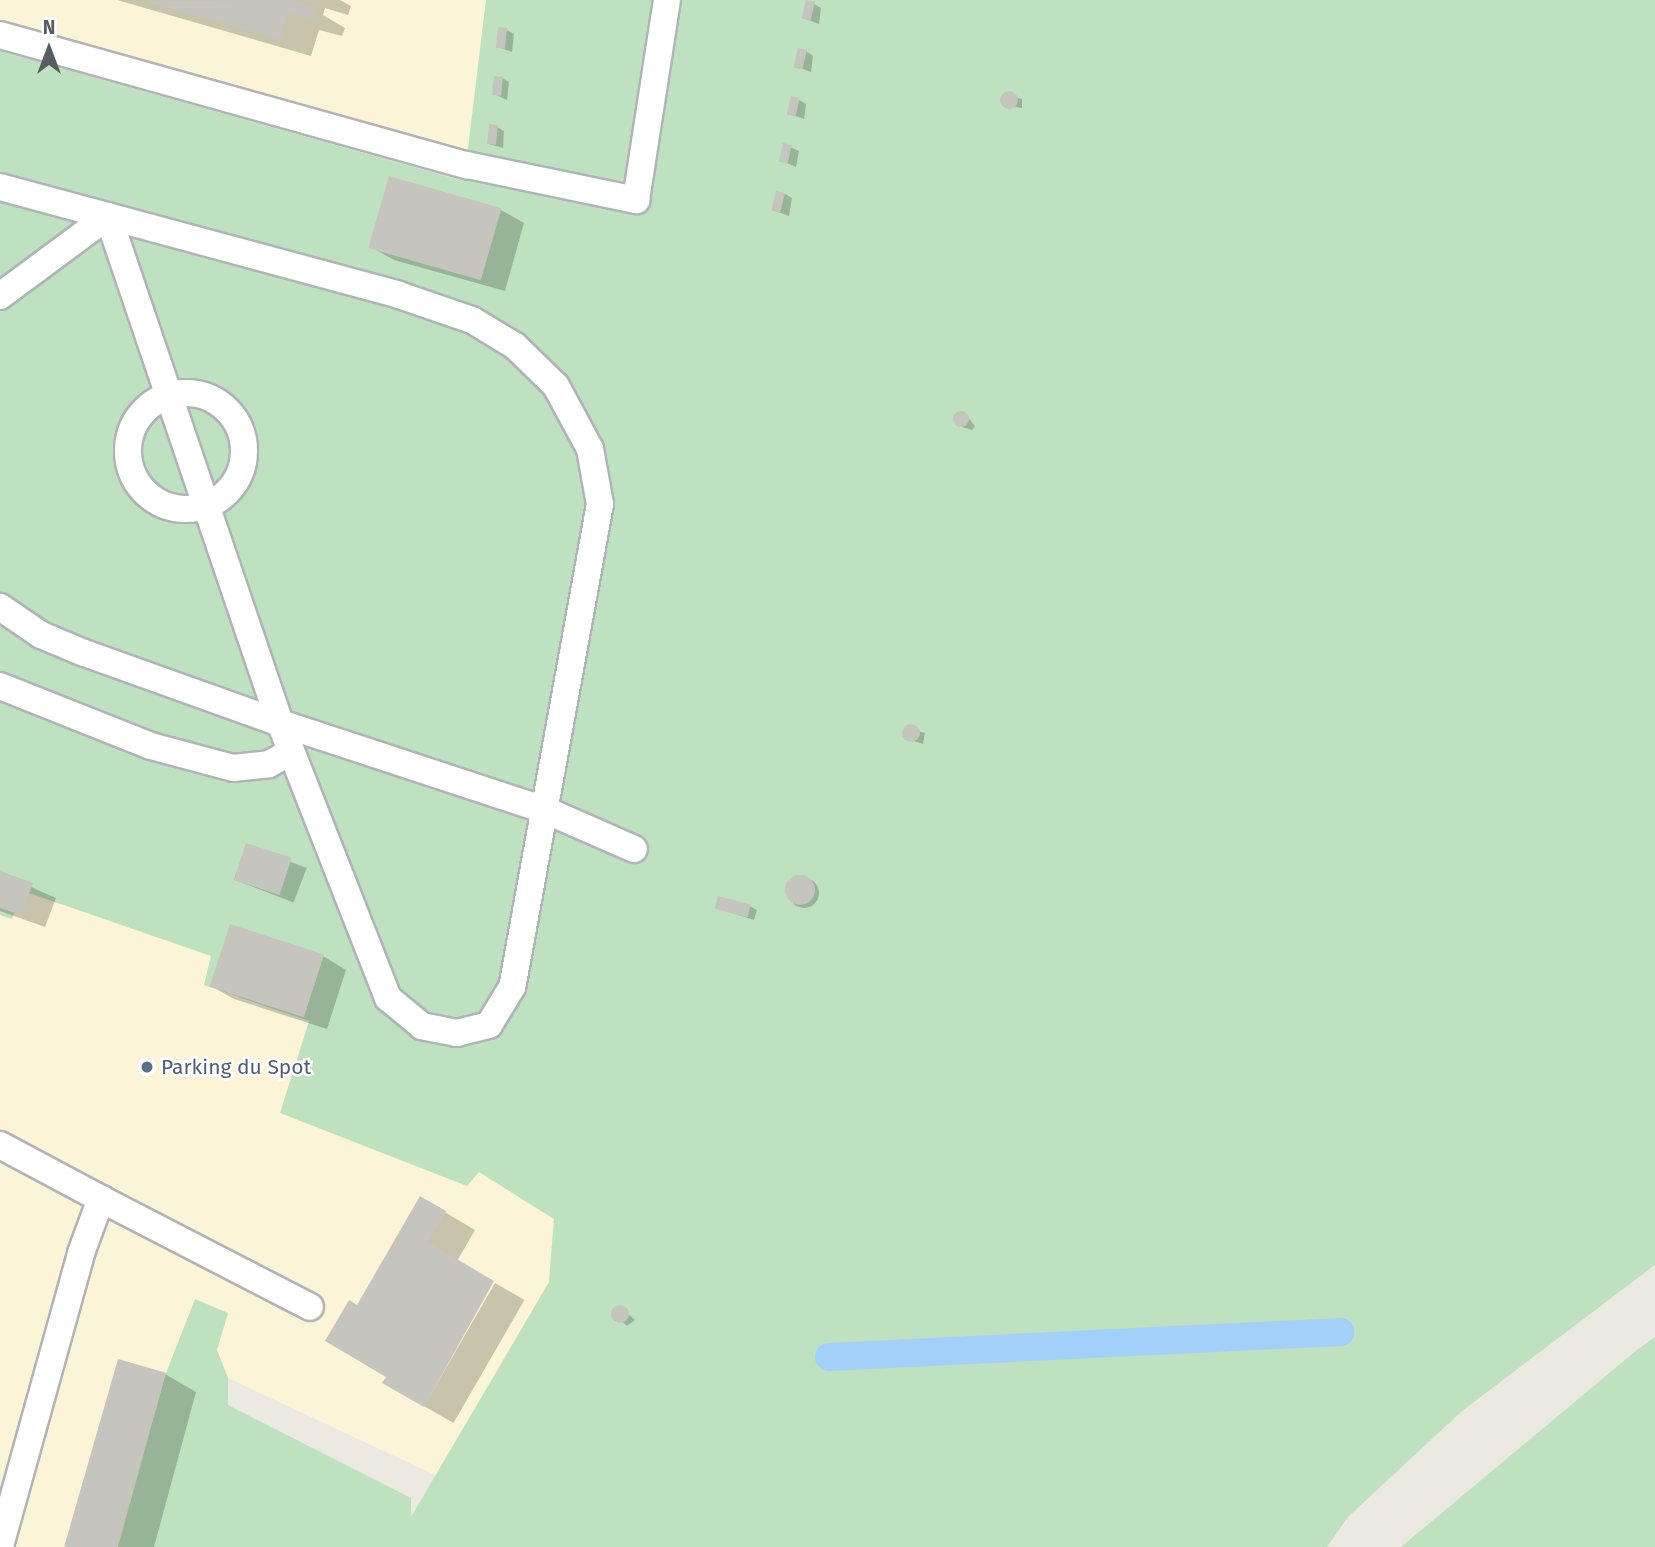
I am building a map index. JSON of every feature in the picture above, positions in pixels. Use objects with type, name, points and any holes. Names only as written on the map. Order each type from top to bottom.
[{"type":"lane","points":[[0,35],[467,165],[636,200],[667,0]]},
{"type":"lane","points":[[0,187],[108,216],[399,295],[472,320],[515,346],[556,386],[590,449],[600,504],[512,987],[489,1025],[457,1033],[422,1026],[388,998],[280,723],[108,216]]},
{"type":"lane","points":[[0,296],[108,216]]},
{"type":"lane","points":[[167,396],[204,396],[220,404],[241,432],[242,464],[236,480],[217,500],[205,506],[187,509],[161,503],[140,486],[131,472],[128,440],[134,424],[154,402],[167,396]]},
{"type":"lane","points":[[0,607],[41,635],[84,653],[280,723],[545,810],[634,849]]},
{"type":"lane","points":[[0,686],[151,746],[233,768],[269,764],[291,752]]},
{"type":"lane","points":[[0,1145],[310,1307]]},
{"type":"lane","points":[[0,1546],[81,1253],[101,1199]]},
{"type":"shaded area","points":[[0,0],[486,0],[465,181],[479,1172],[554,1219],[549,1282],[437,1476],[228,1378],[217,1350],[228,1313],[195,1300],[166,1373],[118,1547],[0,1547]]},
{"type":"green space","points":[[486,0],[1655,0],[1655,1265],[1462,1411],[1348,1517],[1327,1547],[118,1547],[166,1373],[195,1299],[228,1313],[217,1350],[228,1378],[228,1405],[411,1498],[411,1517],[549,1282],[554,1219],[479,1172],[467,1186],[280,1113],[309,1021],[204,985],[211,956],[23,891],[12,919],[0,915],[0,51],[464,181]]},
{"type":"green space","points":[[1655,1337],[1655,1547],[1401,1547],[1638,1349]]},
{"type":"building","points":[[292,0],[315,8],[311,20],[288,13],[280,40],[146,1]]},
{"type":"building","points":[[806,0],[815,2],[810,21],[802,19]]},
{"type":"building","points":[[498,27],[507,28],[505,49],[496,48]]},
{"type":"building","points":[[798,48],[807,50],[802,70],[794,67]]},
{"type":"building","points":[[494,76],[503,77],[501,96],[492,95]]},
{"type":"building","points":[[1009,91],[1015,94],[1018,100],[1015,106],[1009,109],[1003,106],[1000,100],[1003,94]]},
{"type":"building","points":[[791,96],[800,98],[795,117],[787,115]]},
{"type":"building","points":[[489,124],[498,125],[496,145],[487,144]]},
{"type":"building","points":[[783,143],[792,145],[787,164],[779,162]]},
{"type":"building","points":[[389,176],[501,208],[481,280],[368,248]]},
{"type":"building","points":[[776,191],[785,193],[780,213],[772,210]]},
{"type":"building","points":[[958,411],[964,411],[969,419],[967,425],[958,427],[953,422],[953,416]]},
{"type":"building","points":[[907,724],[915,724],[920,733],[918,740],[907,742],[902,737],[902,729]]},
{"type":"building","points":[[246,843],[292,858],[280,895],[234,880]]},
{"type":"building","points":[[0,871],[33,883],[21,915],[0,908]]},
{"type":"building","points":[[800,875],[811,879],[815,890],[811,901],[800,905],[789,901],[785,890],[789,879]]},
{"type":"building","points":[[718,896],[751,905],[747,917],[715,909]]},
{"type":"building","points":[[230,924],[324,955],[304,1017],[210,987]]},
{"type":"building","points":[[420,1196],[446,1211],[428,1242],[494,1281],[424,1407],[382,1383],[386,1377],[325,1341],[349,1300],[357,1305]]},
{"type":"building","points":[[620,1305],[626,1308],[629,1314],[626,1320],[620,1323],[614,1320],[611,1314],[614,1308]]},
{"type":"building","points":[[118,1359],[166,1373],[116,1547],[64,1546]]},
{"type":"waterway","points":[[829,1357],[1340,1332]]},
{"type":"place","name":"Parking du Spot","points":[[147,1067]]}]
